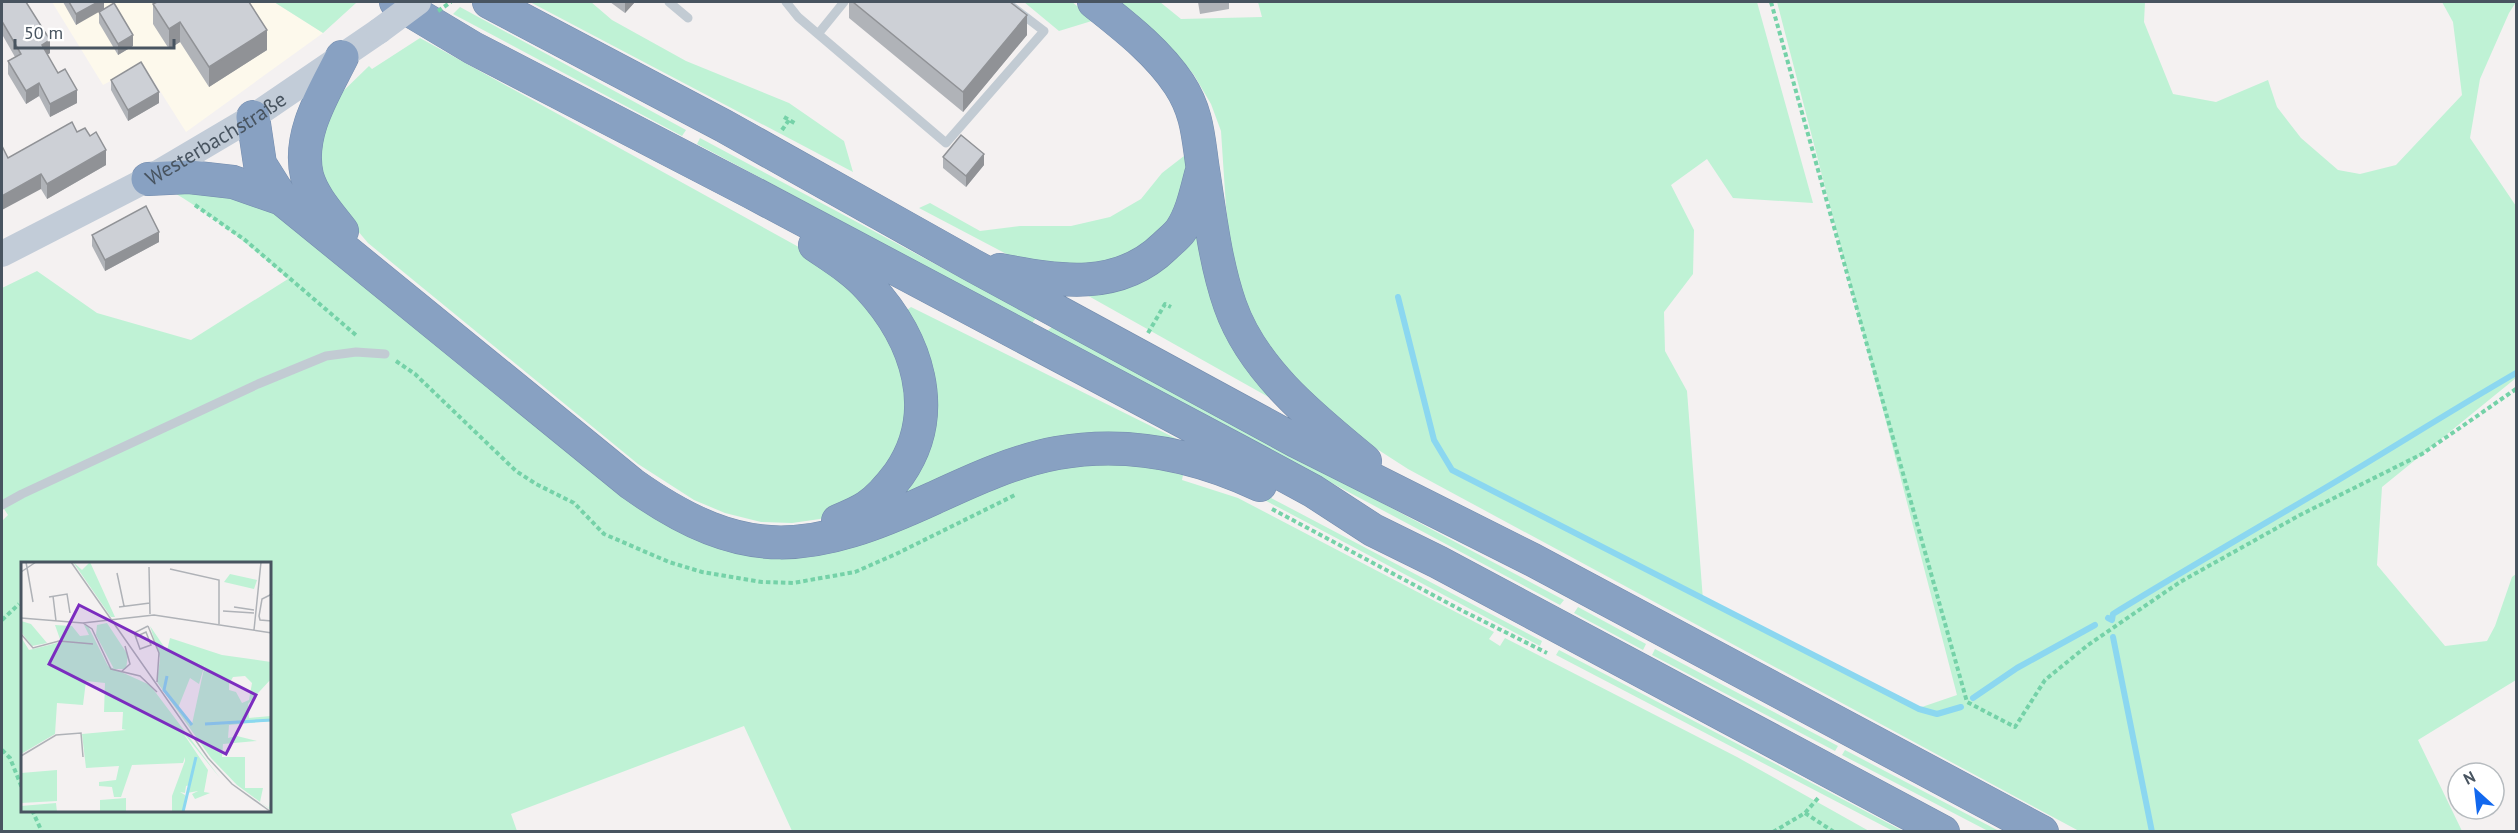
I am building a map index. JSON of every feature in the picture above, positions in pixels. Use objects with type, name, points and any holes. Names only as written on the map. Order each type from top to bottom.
[{"type":"highway","points":[[396,2],[473,48],[751,192],[1313,490],[1374,530],[1943,831]]},
{"type":"highway","points":[[489,2],[724,126],[972,265],[1296,441],[1533,560],[2042,831]]},
{"type":"highway","points":[[1094,2],[1151,51],[1179,84],[1193,109],[1200,131],[1203,166],[1221,274],[1230,306],[1245,337],[1266,367],[1298,404],[1408,497]]},
{"type":"highway","points":[[308,177],[304,157],[314,112],[342,57]]},
{"type":"highway","points":[[253,117],[296,158],[308,177],[320,204],[343,232],[480,347],[650,482],[677,499],[725,521],[761,530],[795,532],[833,524],[868,507],[891,484],[907,462],[918,435],[922,406],[919,374],[906,339],[890,312],[868,286],[839,261],[806,240],[751,192]]},
{"type":"highway","points":[[253,117],[260,164],[282,199],[632,484],[685,517],[731,537],[781,544],[816,541],[847,534],[896,516],[977,478],[1021,463],[1056,453],[1101,448],[1129,448],[1177,454],[1224,468],[1304,506],[1374,530]]},
{"type":"highway","points":[[972,265],[1056,280],[1089,280],[1123,273],[1152,259],[1180,231],[1191,209],[1203,166]]},
{"type":"highway","points":[[148,179],[189,177],[233,182],[282,199]]},
{"type":"main road","name":"Westerbachstraße","points":[[2,254],[148,179],[253,117],[418,2]]},
{"type":"lane","points":[[669,2],[688,18]]},
{"type":"lane","points":[[786,2],[798,17],[946,143],[1044,32],[1006,2]]},
{"type":"lane","points":[[818,34],[844,2]]},
{"type":"lane","points":[[2,505],[258,384],[326,356],[356,352],[385,354]]},
{"type":"path","points":[[1770,2],[1967,702],[2015,726],[2045,680],[2088,645],[2180,582],[2300,515],[2422,454],[2517,389]]},
{"type":"path","points":[[784,117],[796,124]]},
{"type":"path","points":[[193,204],[245,240],[347,330],[415,374],[516,471],[574,503],[604,534],[669,562],[702,572],[762,582],[793,583],[855,572],[1026,491]]},
{"type":"path","points":[[1136,354],[1165,304],[1171,307]]},
{"type":"path","points":[[1269,508],[1554,657]]},
{"type":"path","points":[[2,620],[19,604]]},
{"type":"path","points":[[2,750],[9,758],[21,786]]},
{"type":"path","points":[[1809,792],[1828,802]]},
{"type":"path","points":[[1773,831],[1805,813],[1819,797]]},
{"type":"path","points":[[33,812],[42,831]]},
{"type":"path","points":[[1805,813],[1834,831]]},
{"type":"shaded area","points":[[52,2],[274,2],[323,33],[186,132],[143,64],[103,85]]},
{"type":"green space","points":[[274,2],[353,2],[356,3],[323,33]]},
{"type":"green space","points":[[530,2],[591,2],[612,20],[686,61],[789,103],[844,141],[853,172]]},
{"type":"green space","points":[[1024,2],[1072,2],[1095,20],[1059,31]]},
{"type":"green space","points":[[1116,2],[1160,2],[1181,19],[1262,17],[1258,2],[1757,2],[1813,203],[1733,198],[1707,159],[1671,185],[1694,230],[1693,274],[1664,312],[1665,351],[1687,391],[1703,600],[1919,708],[1957,695],[1777,2],[2145,2],[2144,22],[2173,94],[2216,102],[2268,80],[2277,107],[2301,138],[2338,170],[2360,174],[2396,165],[2462,95],[2453,22],[2442,2],[2516,2],[2480,79],[2470,138],[2516,206],[2516,378],[2382,487],[2377,565],[2445,646],[2487,641],[2495,626],[2512,577],[2516,574],[2516,680],[2418,740],[2446,798],[2446,821],[2457,821],[2462,831],[2079,831],[1408,469],[1321,413],[1257,333],[1233,267],[1221,131],[1211,104],[1194,75],[1173,50]]},
{"type":"green space","points":[[460,7],[686,130],[682,136],[453,14]]},
{"type":"green space","points":[[420,38],[815,256],[885,319],[910,388],[897,456],[842,512],[820,519],[792,523],[761,522],[725,513],[694,500],[638,464],[368,243],[347,218],[319,171],[323,121],[335,99],[369,66],[372,69]]},
{"type":"green space","points":[[700,138],[1036,318],[1032,323],[697,144]]},
{"type":"green space","points":[[1193,149],[1189,185],[1163,235],[1108,265],[1070,267],[1016,259],[919,208],[930,203],[980,231],[1020,226],[1071,226],[1110,217],[1141,199],[1162,173]]},
{"type":"green space","points":[[196,187],[232,191],[262,202],[284,214],[386,293],[624,487],[681,524],[721,543],[768,550],[806,549],[842,542],[877,532],[1018,474],[1076,460],[1138,458],[1187,466],[1256,490],[1542,641],[1540,646],[1257,496],[1195,473],[1140,465],[1183,475],[1182,480],[1238,498],[1494,632],[1489,639],[1500,646],[1505,638],[1737,757],[1869,831],[792,831],[744,726],[511,814],[517,831],[2,831],[2,521],[8,515],[2,506],[2,288],[37,271],[97,313],[191,340],[288,279],[261,255],[173,192]]},
{"type":"green space","points":[[1201,214],[1272,399],[1076,289]]},
{"type":"green space","points":[[911,307],[1177,439],[902,500],[914,472],[907,310]]},
{"type":"green space","points":[[1052,327],[1564,600],[1560,605],[1047,331]]},
{"type":"green space","points":[[1578,607],[1646,644],[1643,650],[1574,613]]},
{"type":"green space","points":[[1655,649],[1838,746],[1835,751],[1652,655]]},
{"type":"green space","points":[[1559,650],[1903,831],[1893,831],[1556,655]]},
{"type":"green space","points":[[1845,750],[1999,831],[1988,831],[1842,755]]},
{"type":"building","points":[[2,2],[26,2],[50,40],[42,45],[58,73],[65,69],[77,90],[50,104],[39,83],[26,91],[8,61],[21,54],[2,24]]},
{"type":"building","points":[[69,2],[98,2],[76,14]]},
{"type":"building","points":[[157,2],[249,2],[267,30],[209,67],[180,22],[169,29],[153,4]]},
{"type":"building","points":[[853,2],[1010,2],[1027,15],[963,92]]},
{"type":"building","points":[[114,3],[133,35],[118,44],[99,12]]},
{"type":"building","points":[[141,62],[159,92],[128,110],[111,80]]},
{"type":"building","points":[[72,122],[77,132],[85,128],[90,136],[96,132],[106,150],[47,184],[41,174],[2,196],[2,146],[8,158]]},
{"type":"building","points":[[961,135],[984,154],[966,176],[943,157]]},
{"type":"building","points":[[146,206],[159,232],[105,260],[92,235]]},
{"type":"waterway","points":[[1398,297],[1434,440],[1452,470],[1919,709],[1937,714],[1961,707]]},
{"type":"waterway","points":[[2108,618],[2112,620],[2113,614],[2516,373]]},
{"type":"waterway","points":[[1973,698],[2017,668],[2095,625]]},
{"type":"waterway","points":[[2113,637],[2152,832]]}]
